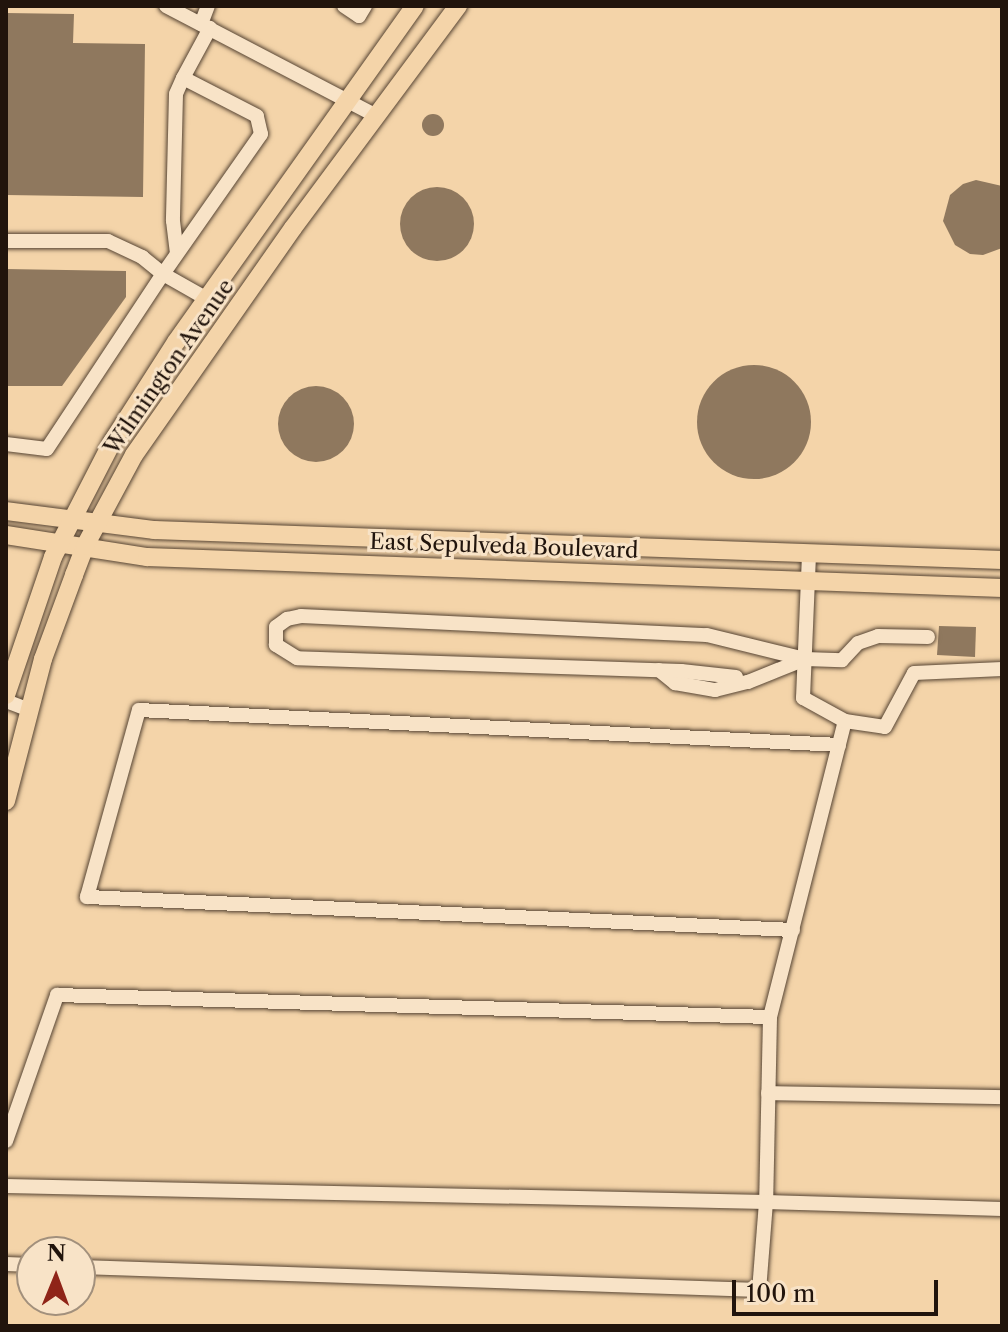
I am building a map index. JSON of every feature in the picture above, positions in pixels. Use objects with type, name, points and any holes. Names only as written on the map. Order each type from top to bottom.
[{"type":"main road","name":"Wilmington Avenue","points":[[6,698],[60,543],[140,396],[415,6]]},
{"type":"main road","name":"Wilmington Avenue","points":[[6,801],[43,659],[85,546],[134,455],[458,6]]},
{"type":"main road","name":"East Sepulveda Boulevard","points":[[6,511],[98,520],[154,530],[1002,560]]},
{"type":"main road","name":"East Sepulveda Boulevard","points":[[6,535],[147,557],[1002,588]]},
{"type":"street","points":[[166,6],[376,116]]},
{"type":"street","points":[[177,253],[173,221],[176,94],[206,26],[208,6]]},
{"type":"street","points":[[344,6],[359,16],[365,6]]},
{"type":"street","points":[[6,444],[47,449],[177,253],[261,134],[257,116],[183,78]]},
{"type":"street","points":[[6,241],[108,241],[142,257],[163,274],[207,299]]},
{"type":"street","points":[[809,554],[803,698],[845,721],[885,727],[914,673],[1002,669]]},
{"type":"street","points":[[742,680],[720,666],[684,661],[659,670],[297,658],[276,645],[276,627],[287,619],[301,616],[707,635],[805,659],[842,660],[858,643],[878,636],[928,637]]},
{"type":"street","points":[[659,670],[675,683],[715,690],[805,659]]},
{"type":"street","points":[[6,698],[30,710]]},
{"type":"street","points":[[793,930],[87,897],[139,710],[839,745]]},
{"type":"street","points":[[96,1268],[759,1290],[766,1202],[770,1017],[845,721]]},
{"type":"street","points":[[6,1141],[57,995],[770,1017]]},
{"type":"street","points":[[768,1093],[1002,1097]]},
{"type":"street","points":[[6,1186],[1002,1209]]},
{"type":"building","points":[[6,13],[74,14],[73,43],[145,44],[143,197],[6,195]]},
{"type":"building","points":[[433,114],[441,117],[444,125],[441,133],[433,136],[425,133],[422,125],[425,117]]},
{"type":"building","points":[[976,180],[1002,186],[1002,248],[983,255],[970,254],[955,245],[943,221],[950,195],[963,184]]},
{"type":"building","points":[[437,187],[451,190],[463,198],[471,210],[474,224],[471,238],[463,250],[451,258],[437,261],[423,258],[411,250],[403,238],[400,224],[403,210],[411,198],[423,190]]},
{"type":"building","points":[[6,269],[126,271],[126,297],[62,386],[6,386]]},
{"type":"building","points":[[754,365],[776,369],[794,382],[807,400],[811,422],[807,444],[794,462],[776,475],[754,479],[732,475],[714,462],[701,444],[697,422],[701,400],[714,382],[732,369]]},
{"type":"building","points":[[316,386],[330,389],[343,397],[351,410],[354,424],[351,438],[343,451],[330,459],[316,462],[302,459],[289,451],[281,438],[278,424],[281,410],[289,397],[302,389]]},
{"type":"building","points":[[939,626],[976,627],[975,657],[937,655]]}]
